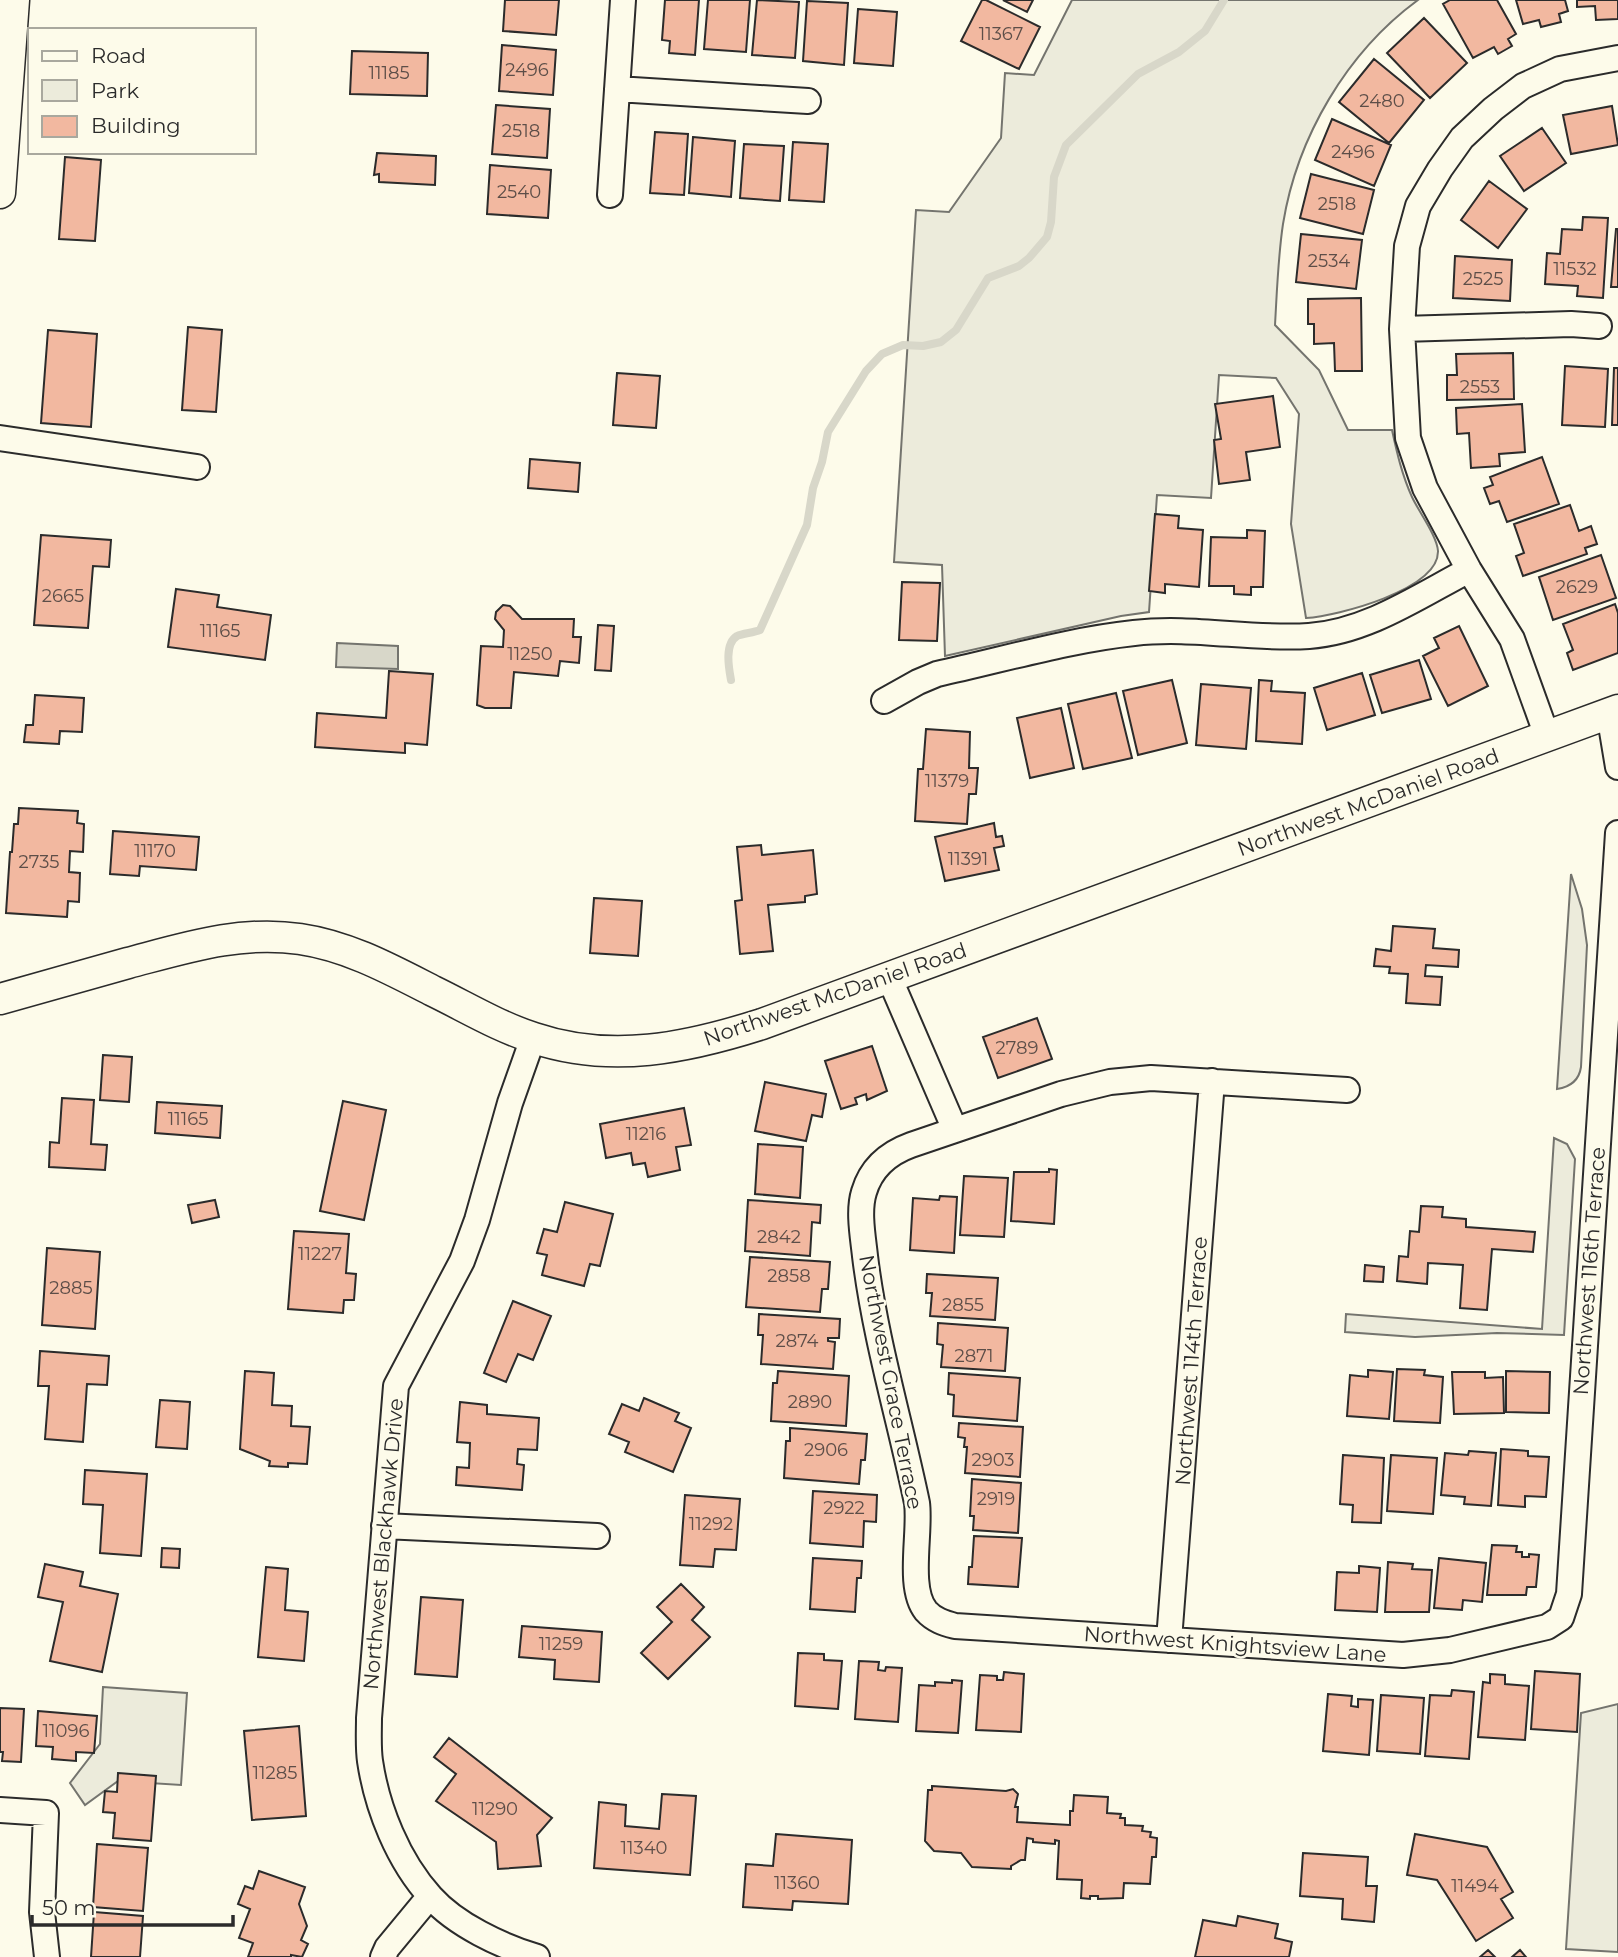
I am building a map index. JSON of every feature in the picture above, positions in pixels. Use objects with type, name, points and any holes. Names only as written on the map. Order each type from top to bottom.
[{"type":"street","points":[[610,195],[623,0]]},
{"type":"street","points":[[0,193],[9,14]]},
{"type":"street","points":[[1547,736],[1512,639],[1469,570],[1425,488],[1408,438],[1402,329],[1407,246],[1418,206],[1440,169],[1462,138],[1493,109],[1523,86],[1560,69],[1618,58]]},
{"type":"street","points":[[617,89],[808,101]]},
{"type":"street","points":[[1402,329],[1571,324],[1599,326]]},
{"type":"street","points":[[0,438],[197,467]]},
{"type":"street","points":[[884,701],[937,674],[1099,638],[1162,631],[1286,637],[1343,631],[1373,620],[1469,570]]},
{"type":"street","points":[[1614,711],[1618,767]]},
{"type":"street","name":"Northwest McDaniel Road","points":[[0,999],[198,944],[255,936],[277,937],[322,943],[361,955],[495,1022],[533,1038],[564,1046],[621,1053],[674,1047],[720,1037],[889,977],[1614,711]]},
{"type":"street","name":"Northwest 116th Terrace","points":[[1558,1622],[1565,1609],[1570,1581],[1618,834]]},
{"type":"street","points":[[889,977],[955,1130],[1061,1094],[1110,1082],[1152,1078],[1347,1090]]},
{"type":"street","name":"Northwest Blackhawk Drive","points":[[533,1038],[509,1103],[477,1220],[462,1261],[396,1386],[369,1718],[370,1759],[377,1793],[390,1832],[430,1896],[448,1913],[503,1947],[537,1957]]},
{"type":"street","name":"Northwest 114th Terrace","points":[[1169,1640],[1212,1081]]},
{"type":"street","name":"Northwest Grace Terrace","points":[[920,1598],[916,1577],[919,1525],[917,1503],[869,1286],[863,1243],[863,1194],[876,1169],[894,1152],[955,1130]]},
{"type":"street","points":[[384,1526],[597,1536]]},
{"type":"street","name":"Northwest Knightsview Lane","points":[[920,1598],[932,1617],[955,1626],[1403,1655],[1473,1645],[1541,1629],[1558,1622]]},
{"type":"street","points":[[0,1810],[46,1813],[42,1912],[47,1957]]},
{"type":"street","points":[[383,1957],[387,1948],[430,1896]]},
{"type":"green space","points":[[1072,0],[1418,0],[1392,21],[1369,45],[1329,99],[1313,129],[1300,160],[1283,224],[1275,325],[1319,370],[1348,430],[1392,430],[1408,489],[1431,531],[1438,551],[1434,565],[1422,578],[1405,589],[1362,606],[1306,618],[1291,524],[1299,414],[1276,378],[1219,375],[1211,498],[1157,495],[1149,612],[945,656],[942,565],[894,562],[916,210],[949,212],[1001,138],[1005,73],[1034,75]]},
{"type":"green space","points":[[1571,874],[1582,909],[1587,945],[1581,1067],[1573,1082],[1557,1089]]},
{"type":"green space","points":[[1554,1138],[1567,1144],[1575,1159],[1564,1335],[1497,1333],[1415,1337],[1345,1332],[1346,1314],[1542,1329]]},
{"type":"green space","points":[[103,1687],[187,1693],[181,1785],[118,1781],[85,1805],[70,1783],[100,1744]]},
{"type":"green space","points":[[1618,1704],[1618,1952],[1566,1949],[1581,1713]]},
{"type":"shaded area","points":[[337,643],[398,646],[398,669],[336,667]]},
{"type":"building","points":[[505,0],[559,0],[556,35],[503,31]]},
{"type":"building","points":[[665,0],[699,0],[695,55],[669,53],[670,41],[662,40]]},
{"type":"building","points":[[708,0],[750,0],[746,52],[704,49]]},
{"type":"building","points":[[757,0],[799,2],[795,58],[752,55]]},
{"type":"building","points":[[982,0],[1040,27],[1019,69],[961,41]]},
{"type":"building","points":[[1003,0],[1033,0],[1027,12]]},
{"type":"building","points":[[1450,0],[1497,0],[1516,34],[1508,39],[1512,46],[1498,54],[1494,47],[1473,58],[1443,4]]},
{"type":"building","points":[[1516,0],[1565,0],[1568,11],[1559,14],[1561,22],[1541,27],[1539,20],[1523,24]]},
{"type":"building","points":[[1577,0],[1618,0],[1618,19],[1596,20],[1595,6],[1577,7]]},
{"type":"building","points":[[807,1],[848,3],[844,65],[803,61]]},
{"type":"building","points":[[858,9],[897,12],[893,66],[854,63]]},
{"type":"building","points":[[1424,18],[1467,63],[1430,98],[1387,53]]},
{"type":"building","points":[[502,45],[556,50],[553,95],[499,91]]},
{"type":"building","points":[[352,51],[428,53],[427,96],[350,94]]},
{"type":"building","points":[[1374,59],[1424,100],[1389,143],[1339,102]]},
{"type":"building","points":[[496,105],[550,109],[547,158],[492,154]]},
{"type":"building","points":[[1612,106],[1618,145],[1571,154],[1563,115]]},
{"type":"building","points":[[1332,119],[1391,145],[1374,186],[1315,160]]},
{"type":"building","points":[[1542,128],[1566,163],[1524,191],[1500,156]]},
{"type":"building","points":[[655,132],[688,134],[684,195],[650,193]]},
{"type":"building","points":[[693,137],[735,141],[731,197],[689,193]]},
{"type":"building","points":[[793,142],[828,144],[824,202],[789,200]]},
{"type":"building","points":[[744,144],[784,146],[780,201],[740,198]]},
{"type":"building","points":[[377,153],[436,156],[435,185],[379,182],[379,174],[374,175]]},
{"type":"building","points":[[65,157],[101,160],[95,241],[59,239]]},
{"type":"building","points":[[490,165],[551,170],[548,218],[487,214]]},
{"type":"building","points":[[1311,174],[1374,190],[1363,234],[1300,218]]},
{"type":"building","points":[[1489,181],[1527,209],[1498,248],[1461,220]]},
{"type":"building","points":[[1583,217],[1608,218],[1603,298],[1577,296],[1578,286],[1545,284],[1547,253],[1560,254],[1562,229],[1582,230]]},
{"type":"building","points":[[1616,229],[1618,287],[1611,287]]},
{"type":"building","points":[[1301,234],[1362,240],[1356,289],[1296,282]]},
{"type":"building","points":[[1455,256],[1512,260],[1510,301],[1453,298]]},
{"type":"building","points":[[1361,298],[1362,371],[1335,371],[1334,343],[1314,344],[1314,324],[1308,324],[1308,299]]},
{"type":"building","points":[[188,327],[222,330],[216,412],[182,410]]},
{"type":"building","points":[[48,330],[97,334],[91,427],[41,423]]},
{"type":"building","points":[[1513,353],[1514,399],[1447,400],[1447,375],[1457,375],[1456,354]]},
{"type":"building","points":[[1565,366],[1608,369],[1605,427],[1562,425]]},
{"type":"building","points":[[1614,368],[1618,368],[1618,425],[1612,425]]},
{"type":"building","points":[[617,373],[660,376],[656,428],[613,425]]},
{"type":"building","points":[[1273,396],[1280,447],[1246,452],[1250,480],[1219,484],[1214,440],[1221,439],[1215,404]]},
{"type":"building","points":[[1522,404],[1525,452],[1499,454],[1500,466],[1471,468],[1469,433],[1457,434],[1456,408]]},
{"type":"building","points":[[1542,457],[1559,504],[1507,522],[1499,501],[1490,504],[1484,488],[1493,485],[1490,477]]},
{"type":"building","points":[[530,459],[580,463],[578,492],[528,488]]},
{"type":"building","points":[[1570,505],[1579,531],[1591,526],[1597,544],[1585,548],[1587,554],[1523,576],[1516,556],[1524,553],[1514,524]]},
{"type":"building","points":[[1155,514],[1179,516],[1178,528],[1203,530],[1199,587],[1165,584],[1165,593],[1149,591]]},
{"type":"building","points":[[1247,530],[1265,531],[1263,587],[1251,587],[1251,595],[1234,594],[1234,586],[1209,586],[1211,537],[1247,538]]},
{"type":"building","points":[[41,535],[111,540],[109,567],[93,566],[88,628],[34,625]]},
{"type":"building","points":[[1601,555],[1616,598],[1553,620],[1539,577]]},
{"type":"building","points":[[902,582],[940,583],[937,641],[899,640]]},
{"type":"building","points":[[176,589],[219,595],[217,607],[271,615],[265,660],[168,647]]},
{"type":"building","points":[[1615,604],[1618,613],[1618,653],[1573,670],[1567,653],[1573,650],[1563,624]]},
{"type":"building","points":[[503,605],[510,606],[522,619],[574,619],[573,637],[581,637],[579,663],[560,661],[558,676],[514,672],[511,708],[485,708],[477,705],[481,646],[503,647],[504,630],[495,619],[496,612]]},
{"type":"building","points":[[598,625],[614,626],[611,671],[595,670]]},
{"type":"building","points":[[1459,626],[1488,686],[1448,706],[1423,656],[1439,648],[1434,638]]},
{"type":"building","points":[[1419,660],[1431,699],[1382,713],[1370,675]]},
{"type":"building","points":[[389,671],[433,674],[427,745],[405,743],[405,753],[315,747],[317,713],[386,718]]},
{"type":"building","points":[[1362,673],[1375,715],[1327,730],[1314,688]]},
{"type":"building","points":[[1172,680],[1187,743],[1138,755],[1123,691]]},
{"type":"building","points":[[1259,680],[1272,681],[1271,691],[1305,693],[1302,744],[1256,741]]},
{"type":"building","points":[[1201,684],[1251,688],[1246,749],[1196,745]]},
{"type":"building","points":[[1116,693],[1132,758],[1083,769],[1068,704]]},
{"type":"building","points":[[35,695],[84,698],[82,732],[60,731],[59,744],[24,742],[26,725],[33,725]]},
{"type":"building","points":[[1061,708],[1074,768],[1030,778],[1017,718]]},
{"type":"building","points":[[926,729],[970,732],[969,768],[978,768],[976,794],[969,794],[967,824],[915,821],[918,769],[923,769]]},
{"type":"building","points":[[19,808],[78,811],[77,823],[84,824],[83,852],[70,851],[69,872],[80,873],[79,902],[68,901],[67,917],[6,913],[10,852],[14,824],[18,824]]},
{"type":"building","points":[[994,823],[996,837],[1002,836],[1004,846],[994,848],[999,870],[945,881],[935,837]]},
{"type":"building","points":[[113,831],[199,837],[196,870],[140,866],[139,876],[110,874]]},
{"type":"building","points":[[761,845],[762,855],[813,850],[817,894],[805,896],[805,902],[768,905],[773,951],[740,954],[735,901],[742,900],[737,847]]},
{"type":"building","points":[[594,898],[642,901],[638,956],[590,953]]},
{"type":"building","points":[[1393,926],[1435,929],[1433,948],[1459,950],[1458,967],[1426,965],[1425,976],[1442,977],[1440,1005],[1406,1003],[1408,974],[1389,973],[1390,967],[1374,966],[1376,949],[1391,951]]},
{"type":"building","points":[[1037,1018],[1052,1059],[998,1078],[983,1037]]},
{"type":"building","points":[[872,1046],[887,1091],[867,1100],[866,1094],[855,1098],[857,1104],[841,1109],[825,1061]]},
{"type":"building","points":[[103,1055],[132,1057],[129,1102],[100,1100]]},
{"type":"building","points":[[765,1082],[826,1094],[822,1117],[812,1115],[806,1141],[755,1131]]},
{"type":"building","points":[[62,1098],[94,1100],[91,1144],[107,1145],[105,1170],[49,1167],[50,1142],[59,1143]]},
{"type":"building","points":[[343,1101],[386,1110],[364,1220],[320,1211]]},
{"type":"building","points":[[157,1102],[222,1106],[220,1138],[155,1133]]},
{"type":"building","points":[[684,1108],[691,1145],[676,1147],[680,1170],[648,1177],[645,1163],[633,1165],[631,1153],[606,1158],[600,1124]]},
{"type":"building","points":[[758,1144],[803,1147],[800,1198],[755,1194]]},
{"type":"building","points":[[1049,1169],[1057,1170],[1054,1224],[1011,1221],[1014,1172],[1049,1172]]},
{"type":"building","points":[[964,1176],[1008,1178],[1004,1237],[960,1235]]},
{"type":"building","points":[[940,1196],[957,1197],[954,1253],[910,1250],[913,1198],[939,1200]]},
{"type":"building","points":[[215,1200],[219,1217],[192,1223],[188,1205]]},
{"type":"building","points":[[748,1200],[821,1205],[820,1223],[812,1222],[810,1256],[745,1251]]},
{"type":"building","points":[[565,1202],[613,1214],[600,1266],[590,1264],[584,1286],[542,1275],[547,1255],[537,1253],[544,1229],[557,1232]]},
{"type":"building","points":[[1421,1206],[1443,1207],[1442,1217],[1466,1219],[1466,1227],[1535,1232],[1533,1252],[1492,1249],[1487,1310],[1460,1308],[1463,1265],[1428,1263],[1427,1284],[1397,1281],[1399,1256],[1408,1257],[1410,1231],[1419,1232]]},
{"type":"building","points":[[294,1231],[349,1234],[346,1273],[356,1274],[354,1300],[344,1300],[343,1313],[288,1309]]},
{"type":"building","points":[[47,1248],[100,1252],[95,1329],[42,1325]]},
{"type":"building","points":[[750,1257],[830,1262],[828,1289],[822,1289],[820,1312],[746,1307]]},
{"type":"building","points":[[1365,1265],[1384,1267],[1383,1282],[1364,1281]]},
{"type":"building","points":[[927,1274],[998,1278],[995,1320],[930,1316],[932,1293],[926,1293]]},
{"type":"building","points":[[513,1301],[551,1316],[533,1360],[518,1354],[506,1382],[484,1373]]},
{"type":"building","points":[[759,1314],[840,1319],[839,1338],[828,1338],[828,1341],[835,1342],[833,1369],[761,1364],[763,1335],[758,1335]]},
{"type":"building","points":[[938,1323],[1008,1328],[1005,1371],[941,1367],[943,1345],[937,1344]]},
{"type":"building","points":[[40,1351],[109,1356],[107,1385],[87,1384],[83,1442],[45,1439],[49,1386],[38,1386]]},
{"type":"building","points":[[1397,1369],[1425,1370],[1424,1375],[1443,1377],[1440,1423],[1394,1421]]},
{"type":"building","points":[[1368,1370],[1393,1372],[1389,1419],[1347,1416],[1350,1375],[1368,1377]]},
{"type":"building","points":[[245,1371],[274,1373],[272,1405],[292,1406],[291,1426],[310,1427],[307,1464],[269,1466],[270,1461],[240,1449]]},
{"type":"building","points":[[778,1371],[849,1376],[846,1426],[771,1421],[773,1383],[777,1383]]},
{"type":"building","points":[[1506,1371],[1550,1372],[1549,1413],[1506,1412]]},
{"type":"building","points":[[1452,1372],[1485,1372],[1485,1378],[1503,1377],[1504,1413],[1454,1414]]},
{"type":"building","points":[[949,1373],[1020,1378],[1017,1421],[953,1416],[954,1395],[948,1394]]},
{"type":"building","points":[[644,1398],[679,1413],[675,1421],[691,1428],[673,1472],[625,1452],[629,1442],[609,1434],[622,1404],[639,1411]]},
{"type":"building","points":[[160,1400],[190,1402],[187,1449],[156,1447]]},
{"type":"building","points":[[460,1402],[487,1405],[487,1414],[539,1418],[537,1450],[518,1449],[517,1464],[524,1465],[522,1490],[456,1485],[457,1467],[469,1468],[470,1443],[457,1442]]},
{"type":"building","points":[[959,1423],[1023,1427],[1020,1477],[965,1473],[967,1447],[964,1447],[965,1438],[958,1437]]},
{"type":"building","points":[[790,1428],[867,1434],[865,1460],[861,1460],[859,1484],[784,1478],[786,1441],[790,1441]]},
{"type":"building","points":[[1501,1449],[1528,1451],[1528,1456],[1549,1457],[1546,1497],[1525,1496],[1525,1507],[1498,1505]]},
{"type":"building","points":[[1469,1451],[1496,1453],[1491,1506],[1464,1504],[1465,1497],[1441,1495],[1445,1453],[1468,1455]]},
{"type":"building","points":[[1343,1455],[1384,1458],[1381,1523],[1352,1522],[1353,1505],[1340,1504]]},
{"type":"building","points":[[1391,1455],[1437,1458],[1433,1514],[1387,1511]]},
{"type":"building","points":[[85,1470],[147,1474],[141,1556],[100,1553],[103,1505],[83,1504]]},
{"type":"building","points":[[972,1479],[1021,1483],[1018,1533],[973,1530],[974,1516],[970,1516]]},
{"type":"building","points":[[813,1491],[877,1495],[876,1522],[864,1521],[863,1547],[810,1543]]},
{"type":"building","points":[[685,1495],[740,1499],[736,1550],[715,1549],[713,1567],[680,1565]]},
{"type":"building","points":[[974,1536],[1022,1538],[1018,1587],[968,1584]]},
{"type":"building","points":[[1492,1545],[1517,1546],[1516,1552],[1522,1552],[1522,1557],[1529,1557],[1529,1554],[1539,1555],[1536,1587],[1527,1587],[1526,1595],[1487,1595]]},
{"type":"building","points":[[162,1548],[180,1549],[179,1568],[161,1567]]},
{"type":"building","points":[[813,1558],[862,1561],[861,1578],[857,1578],[855,1612],[810,1609]]},
{"type":"building","points":[[1439,1558],[1486,1563],[1482,1602],[1463,1600],[1462,1610],[1434,1608]]},
{"type":"building","points":[[1388,1562],[1413,1564],[1412,1569],[1432,1570],[1429,1612],[1385,1612]]},
{"type":"building","points":[[45,1564],[83,1572],[80,1586],[118,1594],[102,1672],[50,1661],[63,1602],[38,1597]]},
{"type":"building","points":[[1359,1566],[1380,1568],[1377,1612],[1335,1610],[1337,1572],[1359,1573]]},
{"type":"building","points":[[266,1567],[288,1569],[285,1610],[308,1612],[304,1661],[258,1657]]},
{"type":"building","points":[[681,1584],[704,1607],[692,1620],[710,1637],[668,1679],[641,1653],[672,1622],[657,1607]]},
{"type":"building","points":[[421,1597],[463,1600],[457,1677],[415,1674]]},
{"type":"building","points":[[522,1626],[602,1632],[599,1682],[554,1679],[555,1660],[519,1657]]},
{"type":"building","points":[[798,1653],[824,1654],[824,1660],[842,1661],[838,1709],[795,1706]]},
{"type":"building","points":[[859,1661],[879,1662],[878,1670],[885,1671],[886,1667],[902,1668],[898,1722],[855,1719]]},
{"type":"building","points":[[1535,1671],[1580,1674],[1577,1732],[1531,1729]]},
{"type":"building","points":[[1004,1672],[1024,1674],[1021,1732],[976,1730],[980,1675],[997,1676],[997,1680],[1003,1680]]},
{"type":"building","points":[[1490,1674],[1505,1675],[1505,1684],[1529,1686],[1525,1740],[1478,1737],[1483,1682],[1490,1683]]},
{"type":"building","points":[[952,1680],[962,1681],[958,1733],[916,1731],[919,1685],[935,1686],[935,1682],[952,1683]]},
{"type":"building","points":[[1452,1690],[1474,1692],[1469,1759],[1425,1756],[1430,1695],[1451,1696]]},
{"type":"building","points":[[1328,1694],[1352,1696],[1351,1706],[1358,1707],[1358,1699],[1373,1700],[1369,1755],[1323,1751]]},
{"type":"building","points":[[1381,1695],[1424,1698],[1420,1754],[1377,1751]]},
{"type":"building","points":[[0,1708],[24,1709],[21,1762],[2,1761]]},
{"type":"building","points":[[38,1711],[97,1716],[94,1753],[76,1752],[76,1761],[52,1759],[53,1747],[36,1746]]},
{"type":"building","points":[[299,1726],[306,1816],[252,1820],[244,1731]]},
{"type":"building","points":[[449,1738],[552,1818],[537,1835],[541,1866],[498,1869],[496,1842],[436,1801],[456,1774],[434,1757]]},
{"type":"building","points":[[118,1773],[156,1776],[151,1841],[113,1838],[115,1813],[103,1812],[105,1791],[117,1792]]},
{"type":"building","points":[[932,1786],[1006,1791],[1013,1789],[1018,1794],[1015,1807],[1018,1807],[1017,1822],[1070,1825],[1074,1795],[1108,1797],[1107,1813],[1121,1814],[1120,1818],[1125,1818],[1125,1825],[1143,1826],[1142,1831],[1151,1832],[1150,1837],[1157,1838],[1150,1884],[1124,1883],[1123,1898],[1081,1898],[1082,1880],[1057,1879],[1059,1841],[1055,1840],[1055,1844],[1033,1842],[1033,1839],[1027,1838],[1025,1860],[1011,1866],[1011,1869],[972,1867],[961,1853],[934,1851],[925,1841],[928,1790],[932,1790]]},
{"type":"building","points":[[662,1794],[696,1796],[690,1875],[594,1868],[599,1802],[626,1805],[625,1826],[659,1829]]},
{"type":"building","points":[[776,1834],[852,1840],[848,1904],[793,1901],[792,1910],[743,1907],[746,1864],[773,1866]]},
{"type":"building","points":[[1415,1834],[1487,1847],[1513,1892],[1501,1899],[1513,1918],[1476,1941],[1437,1880],[1407,1875]]},
{"type":"building","points":[[97,1844],[148,1848],[143,1911],[93,1907]]},
{"type":"building","points":[[1303,1853],[1368,1857],[1366,1886],[1377,1886],[1374,1922],[1342,1919],[1343,1899],[1300,1896]]},
{"type":"building","points":[[259,1871],[305,1887],[299,1904],[307,1926],[301,1940],[308,1944],[302,1957],[248,1957],[253,1943],[239,1938],[250,1909],[238,1904],[245,1886],[253,1889]]},
{"type":"building","points":[[94,1912],[143,1916],[140,1957],[91,1957]]},
{"type":"building","points":[[1238,1916],[1278,1924],[1275,1938],[1292,1942],[1289,1957],[1195,1957],[1203,1920],[1236,1926]]},
{"type":"building","points":[[1488,1950],[1495,1957],[1480,1957]]},
{"type":"building","points":[[1520,1950],[1526,1957],[1512,1957]]},
{"type":"waterway","points":[[731,680],[728,657],[730,645],[737,636],[760,630],[807,525],[813,488],[828,432],[866,371],[882,354],[903,345],[923,346],[941,342],[956,330],[988,278],[1019,266],[1029,258],[1047,237],[1051,222],[1054,177],[1066,145],[1138,74],[1179,52],[1205,31],[1224,0]]}]
